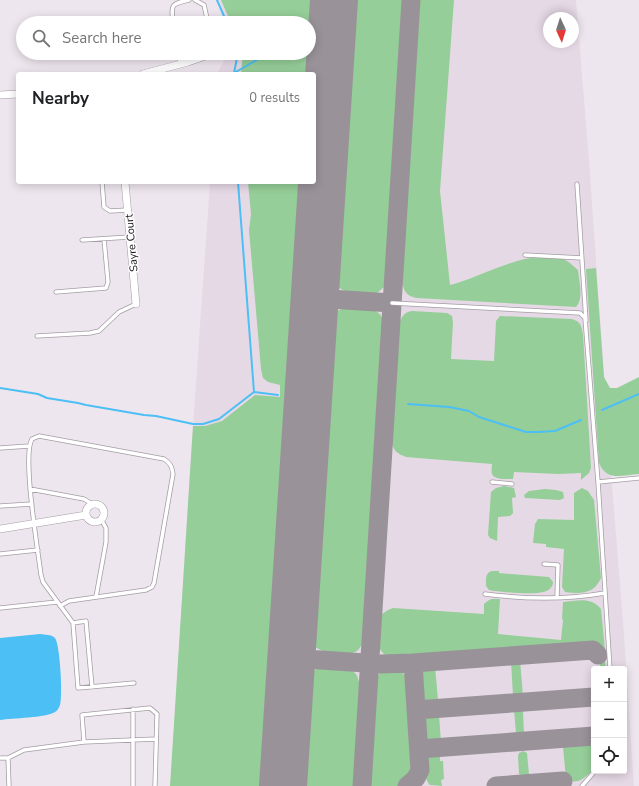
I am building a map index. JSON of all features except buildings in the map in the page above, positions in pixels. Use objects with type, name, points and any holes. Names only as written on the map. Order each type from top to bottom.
[{"type":"street","points":[[150,72],[192,60]]},
{"type":"street","points":[[0,95],[16,94]]},
{"type":"street","name":"Sayre Court","points":[[125,184],[136,304]]},
{"type":"street","points":[[92,504],[98,504],[102,508],[103,515],[101,519],[96,522],[87,518],[86,515],[87,508],[92,504]]},
{"type":"street","points":[[0,529],[86,515]]},
{"type":"lane","points":[[172,16],[173,5],[190,0]]},
{"type":"lane","points":[[195,0],[204,5],[206,16]]},
{"type":"lane","points":[[180,60],[180,64]]},
{"type":"lane","points":[[102,184],[104,207],[110,211],[128,210]]},
{"type":"lane","points":[[577,184],[610,666]]},
{"type":"lane","points":[[82,240],[130,237]]},
{"type":"lane","points":[[56,292],[106,288],[108,282],[104,239]]},
{"type":"lane","points":[[525,255],[582,258]]},
{"type":"lane","points":[[392,303],[580,313],[585,318],[586,328]]},
{"type":"lane","points":[[37,336],[90,333],[98,331],[118,312],[136,304]]},
{"type":"lane","points":[[0,608],[59,604],[69,601],[146,590],[152,587],[154,583],[173,474],[171,464],[164,459],[39,436],[32,439],[29,446],[28,465],[30,489],[43,582],[59,604],[73,623],[78,688],[134,683]]},
{"type":"lane","points":[[0,448],[29,446]]},
{"type":"lane","points":[[598,482],[639,478]]},
{"type":"lane","points":[[492,482],[512,484]]},
{"type":"lane","points":[[30,489],[84,499],[92,504]]},
{"type":"lane","points":[[0,506],[32,504]]},
{"type":"lane","points":[[96,597],[106,542],[106,528],[101,519]]},
{"type":"lane","points":[[0,554],[38,550]]},
{"type":"lane","points":[[544,564],[558,565],[557,598]]},
{"type":"lane","points":[[485,594],[517,597],[557,598],[591,596],[605,593]]},
{"type":"lane","points":[[73,623],[86,621],[92,687]]},
{"type":"lane","points":[[84,742],[82,714],[150,708],[157,714],[155,786]]},
{"type":"lane","points":[[132,786],[134,709]]},
{"type":"lane","points":[[0,758],[8,758],[24,750],[84,742],[156,739]]},
{"type":"lane","points":[[8,758],[9,786]]},
{"type":"lane","points":[[582,786],[592,774]]},
{"type":"shaded area","points":[[219,0],[576,0],[577,12],[543,12],[543,48],[579,48],[579,37],[626,666],[591,666],[591,774],[627,774],[627,680],[634,786],[171,786],[190,468],[210,184],[316,184],[316,72],[218,72],[224,60],[316,60],[316,16],[225,16]]},
{"type":"green space","points":[[221,0],[322,0],[316,89],[316,72],[241,72],[242,60],[316,60],[316,16],[228,16]]},
{"type":"green space","points":[[347,0],[405,0],[385,282],[384,287],[376,294],[346,292],[335,284],[331,279],[329,271]]},
{"type":"green space","points":[[420,0],[454,0],[440,191],[450,285],[520,260],[548,257],[563,259],[578,270],[580,299],[576,307],[417,298],[412,297],[405,291],[402,269]]},
{"type":"green space","points":[[248,184],[310,184],[272,786],[170,786],[193,426],[205,426],[222,421],[255,395],[280,397],[280,385],[268,382],[263,378],[261,369],[249,230],[251,214]]},
{"type":"green space","points":[[596,268],[604,377],[610,388],[617,388],[639,377],[639,474],[621,476],[611,475],[602,469],[599,463],[586,269]]},
{"type":"green space","points":[[349,307],[374,310],[381,315],[383,320],[367,632],[362,645],[357,651],[338,654],[328,653],[315,647],[306,634],[325,331],[332,314]]},
{"type":"green space","points":[[412,311],[447,313],[452,316],[451,359],[494,361],[496,321],[500,316],[572,319],[577,321],[581,326],[583,334],[591,468],[589,473],[581,480],[581,473],[558,474],[514,472],[513,479],[501,479],[493,476],[492,464],[406,457],[396,452],[393,448],[392,442],[399,325],[403,315]]},
{"type":"green space","points":[[504,486],[514,488],[516,497],[512,498],[513,513],[510,516],[498,517],[497,541],[490,538],[488,535],[491,492],[496,488]]},
{"type":"green space","points":[[582,488],[588,491],[594,500],[601,578],[595,587],[586,592],[565,592],[562,587],[564,549],[546,547],[546,544],[533,543],[535,524],[538,519],[574,520],[574,493]]},
{"type":"green space","points":[[545,489],[563,492],[564,498],[560,500],[525,498],[524,495],[529,491]]},
{"type":"green space","points":[[492,571],[499,571],[499,573],[549,577],[553,584],[549,590],[539,593],[516,593],[489,590],[486,586],[486,577],[488,573]]},
{"type":"green space","points":[[492,599],[500,599],[498,634],[561,640],[563,602],[583,600],[593,602],[601,609],[605,650],[604,652],[599,653],[597,642],[393,657],[384,654],[379,647],[378,624],[380,617],[386,611],[393,608],[484,614],[484,604]]},
{"type":"green space","points":[[599,658],[602,658],[605,661],[606,666],[600,666]]},
{"type":"green space","points":[[520,660],[523,696],[515,698],[513,696],[511,661]]},
{"type":"green space","points":[[329,666],[350,669],[355,673],[359,680],[361,726],[356,786],[296,786],[302,692],[304,684],[308,676],[313,671]]},
{"type":"green space","points":[[435,666],[438,700],[435,702],[426,702],[422,699],[420,675],[424,667]]},
{"type":"green space","points":[[388,669],[400,670],[407,678],[409,684],[413,768],[408,777],[399,786],[368,786],[375,681],[380,673]]},
{"type":"green space","points":[[517,706],[523,708],[524,735],[522,736],[516,733],[514,710]]},
{"type":"green space","points":[[439,715],[441,742],[432,743],[424,739],[424,721],[426,717]]},
{"type":"green space","points":[[591,743],[591,772],[585,778],[574,782],[566,779],[563,747]]},
{"type":"green space","points":[[523,751],[527,753],[529,774],[526,777],[519,774],[518,756],[519,753]]},
{"type":"green space","points":[[432,753],[440,753],[440,761],[443,761],[444,779],[441,780],[442,786],[430,785],[426,778],[425,763],[426,759]]},
{"type":"water","points":[[40,634],[52,636],[57,642],[60,660],[60,705],[55,712],[44,716],[0,720],[0,638]]},
{"type":"waterway","points":[[217,0],[224,16]]},
{"type":"waterway","points":[[234,72],[237,60]]},
{"type":"waterway","points":[[236,72],[257,60]]},
{"type":"waterway","points":[[238,184],[254,392]]},
{"type":"waterway","points":[[0,388],[38,394],[47,398],[156,416],[193,424],[203,424],[219,419],[254,392],[278,395]]},
{"type":"waterway","points":[[602,410],[639,394]]},
{"type":"waterway","points":[[408,404],[449,407],[469,411],[479,417],[526,432],[555,431],[581,420]]},
{"type":"taxiway","points":[[362,786],[411,0]]},
{"type":"taxiway","points":[[314,298],[392,303]]},
{"type":"taxiway","points":[[413,663],[593,650],[598,655]]},
{"type":"taxiway","points":[[291,658],[380,664],[413,663],[420,770],[416,778],[407,786]]},
{"type":"taxiway","points":[[416,710],[591,697]]},
{"type":"taxiway","points":[[419,749],[591,736]]},
{"type":"taxiway","points":[[496,786],[563,781]]},
{"type":"runway","points":[[283,786],[334,0]]}]
